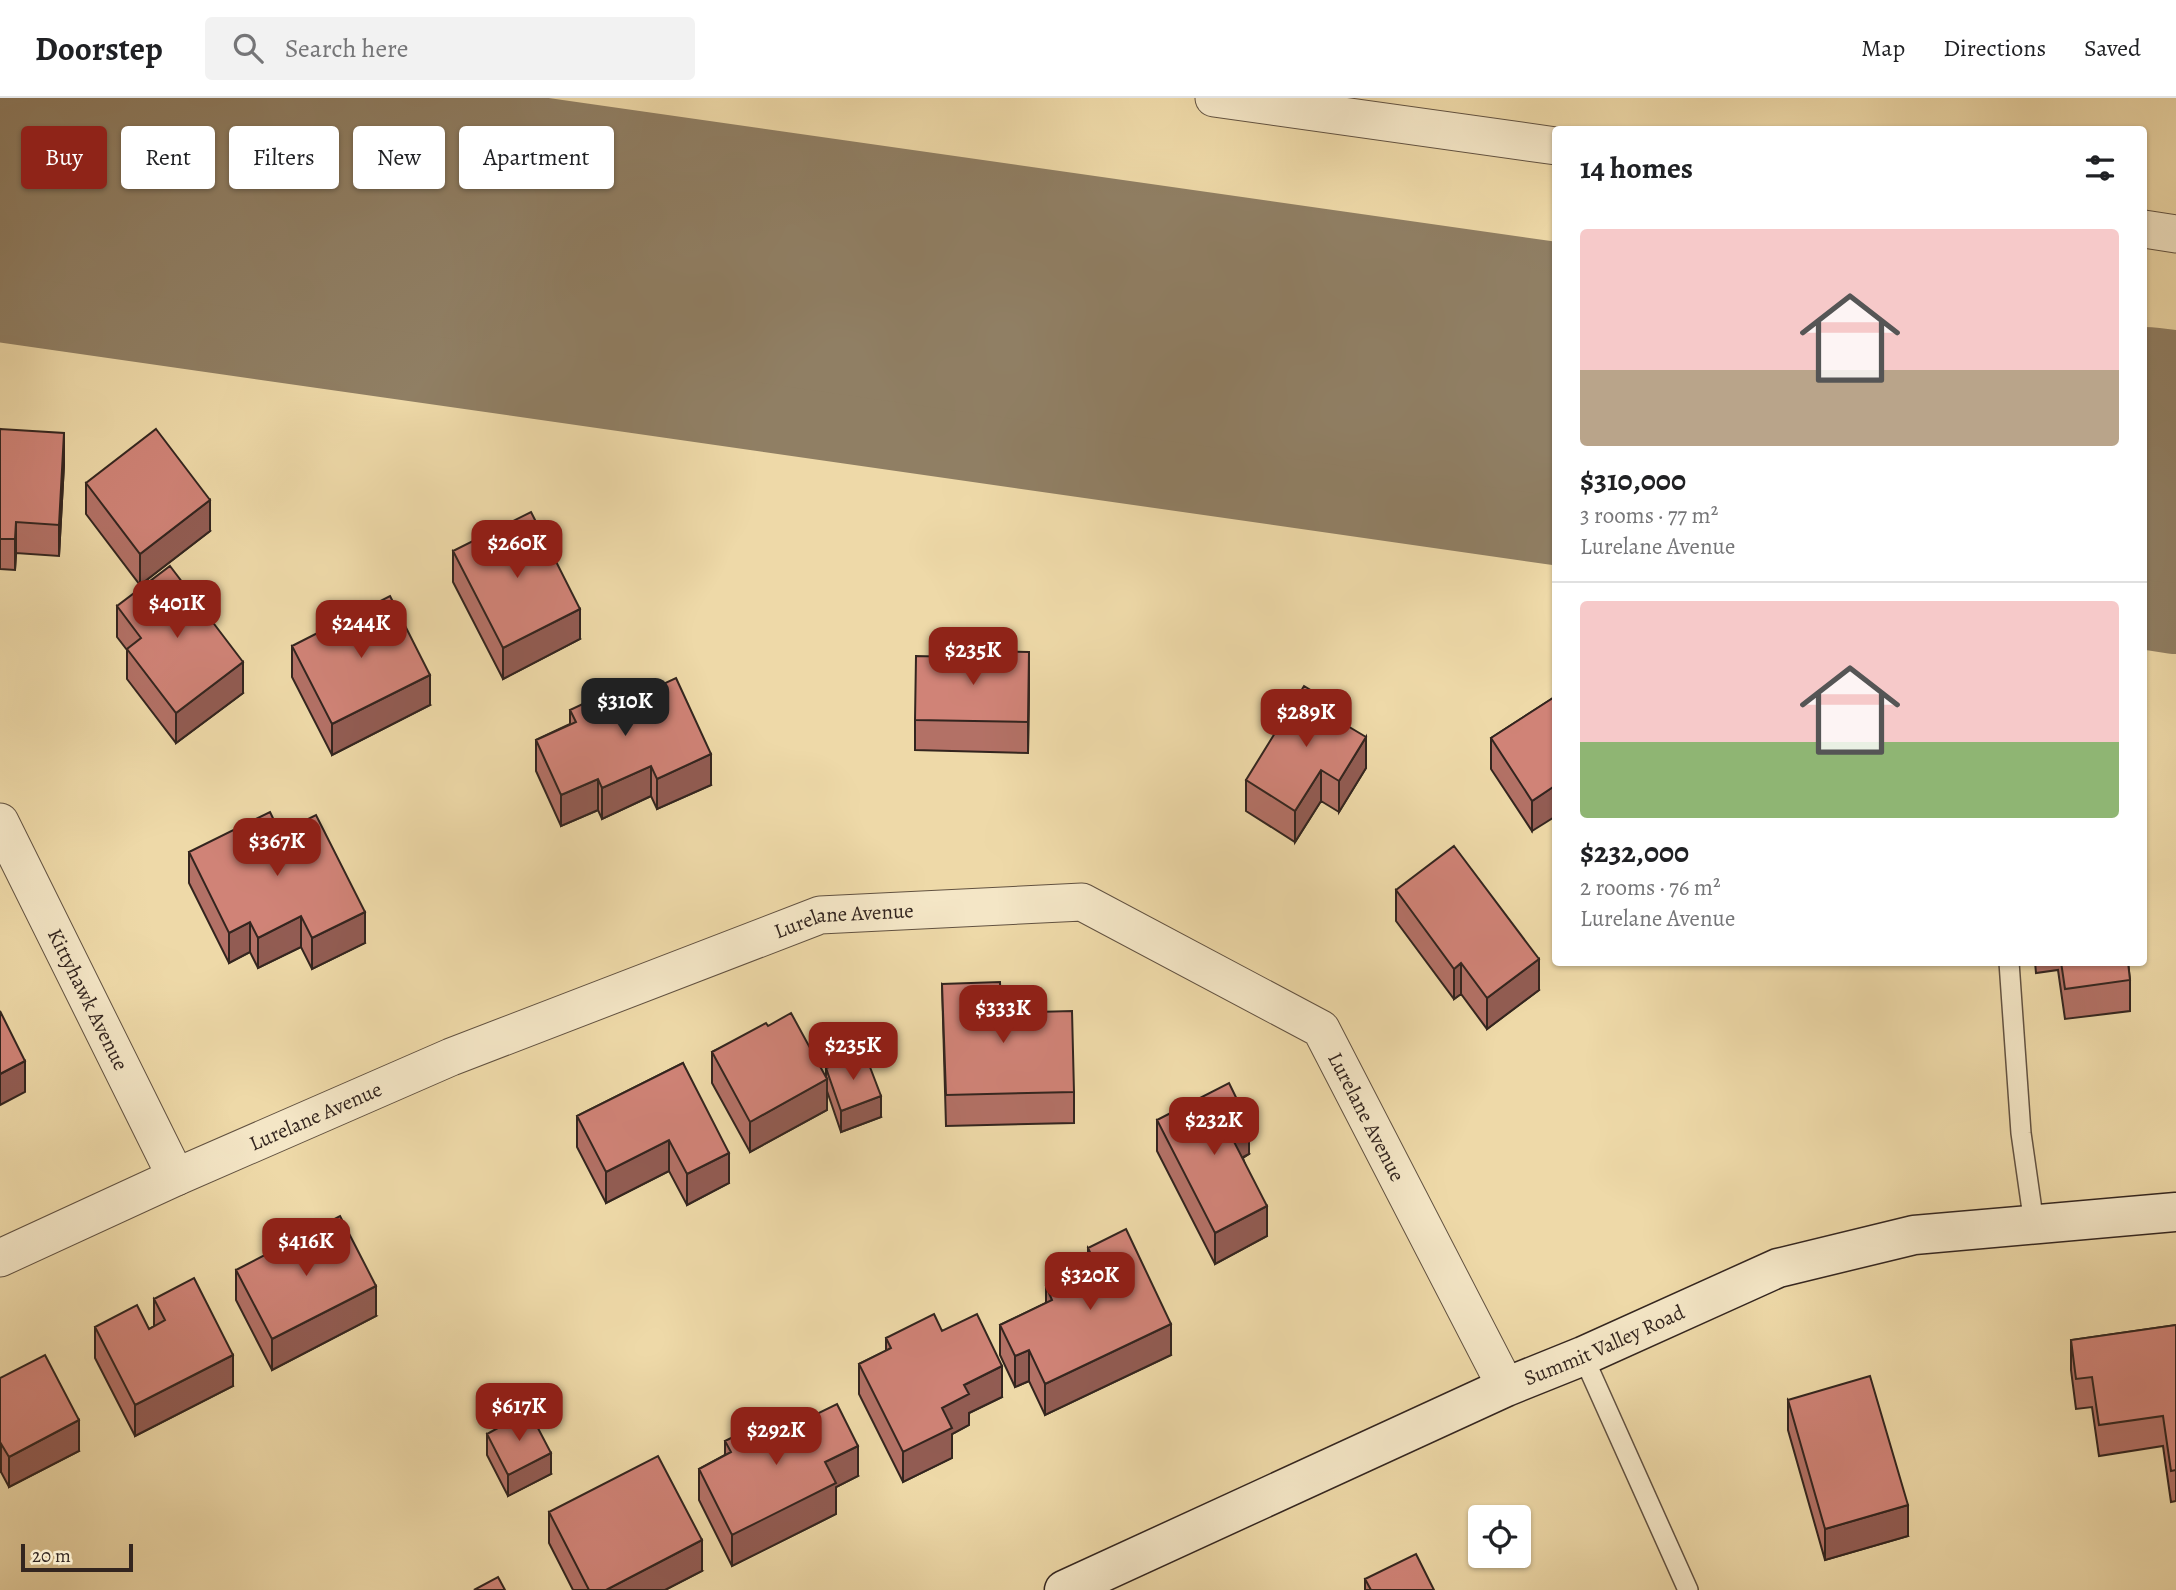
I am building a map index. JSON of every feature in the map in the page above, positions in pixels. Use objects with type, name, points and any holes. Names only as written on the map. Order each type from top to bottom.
[{"type":"main road","name":"Summit Valley Road","points":[[1064,1590],[1506,1387],[1583,1356],[1778,1269],[1914,1235],[2176,1212]]},
{"type":"street","points":[[1214,98],[1552,145]]},
{"type":"street","points":[[2147,229],[2176,234]]},
{"type":"street","name":"Kittyhawk Avenue","points":[[0,822],[176,1177]]},
{"type":"street","name":"Lurelane Avenue","points":[[0,1258],[176,1177],[450,1057],[820,915],[1082,902],[1321,1029],[1506,1387]]},
{"type":"lane","points":[[2009,966],[2021,1133],[2034,1224]]},
{"type":"lane","points":[[1583,1356],[1688,1590]]},
{"type":"building","points":[[0,429],[64,433],[59,525],[16,522],[15,539],[0,539]]},
{"type":"building","points":[[156,429],[210,500],[140,554],[86,483]]},
{"type":"building","points":[[531,512],[580,609],[503,648],[453,551]]},
{"type":"building","points":[[170,566],[243,662],[176,713],[127,649],[141,638],[117,606]]},
{"type":"building","points":[[390,596],[430,675],[332,724],[292,646]]},
{"type":"building","points":[[959,650],[1029,652],[1028,722],[915,720],[916,656],[958,657]]},
{"type":"building","points":[[676,678],[711,754],[657,779],[651,766],[602,788],[598,779],[561,795],[536,740],[576,722],[570,710],[623,685],[629,700]]},
{"type":"building","points":[[1304,686],[1347,712],[1341,722],[1366,737],[1339,781],[1321,770],[1295,811],[1246,780]]},
{"type":"building","points":[[1552,699],[1552,788],[1532,801],[1491,738]]},
{"type":"building","points":[[270,812],[280,833],[316,815],[365,912],[312,938],[301,916],[258,938],[250,922],[229,933],[189,852]]},
{"type":"building","points":[[1454,846],[1539,959],[1487,998],[1461,963],[1454,969],[1396,890]]},
{"type":"building","points":[[2062,966],[2128,966],[2130,980],[2065,989]]},
{"type":"building","points":[[1000,982],[1001,1013],[1072,1011],[1074,1092],[946,1095],[942,984]]},
{"type":"building","points":[[0,1011],[25,1061],[0,1074]]},
{"type":"building","points":[[791,1013],[827,1079],[750,1122],[712,1052]]},
{"type":"building","points":[[865,1054],[881,1096],[841,1111],[826,1068]]},
{"type":"building","points":[[683,1063],[729,1153],[687,1174],[669,1140],[606,1172],[577,1116]]},
{"type":"building","points":[[1229,1083],[1249,1124],[1230,1134],[1267,1206],[1215,1233],[1157,1120]]},
{"type":"building","points":[[340,1216],[376,1286],[272,1339],[236,1270]]},
{"type":"building","points":[[1126,1229],[1171,1324],[1045,1384],[1029,1350],[1015,1356],[1000,1325],[1052,1300],[1046,1286],[1095,1263],[1088,1248]]},
{"type":"building","points":[[194,1278],[233,1355],[135,1405],[95,1327],[137,1305],[149,1329],[165,1320],[154,1299]]},
{"type":"building","points":[[934,1314],[942,1331],[977,1314],[1002,1366],[964,1385],[969,1394],[942,1408],[952,1428],[903,1452],[859,1364],[891,1348],[886,1338]]},
{"type":"building","points":[[2176,1325],[2176,1470],[2171,1471],[2163,1416],[2099,1425],[2092,1377],[2076,1379],[2071,1340]]},
{"type":"building","points":[[45,1355],[79,1420],[9,1457],[0,1442],[0,1378]]},
{"type":"building","points":[[1870,1376],[1908,1505],[1825,1529],[1788,1400]]},
{"type":"building","points":[[837,1404],[858,1446],[825,1462],[836,1483],[732,1535],[699,1469],[731,1452],[725,1441],[774,1417],[782,1431]]},
{"type":"building","points":[[529,1411],[551,1453],[508,1475],[487,1434]]},
{"type":"building","points":[[658,1456],[702,1540],[606,1590],[589,1590],[549,1512]]},
{"type":"building","points":[[1416,1554],[1434,1590],[1371,1590],[1365,1579]]},
{"type":"building","points":[[498,1577],[505,1590],[474,1590]]},
{"type":"taxiway","points":[[729,395],[750,254]]},
{"type":"taxiway","points":[[0,291],[1552,513]]},
{"type":"taxiway","points":[[2147,598],[2176,603]]},
{"type":"runway","points":[[0,147],[1552,368]]},
{"type":"runway","points":[[2147,453],[2176,457]]}]
